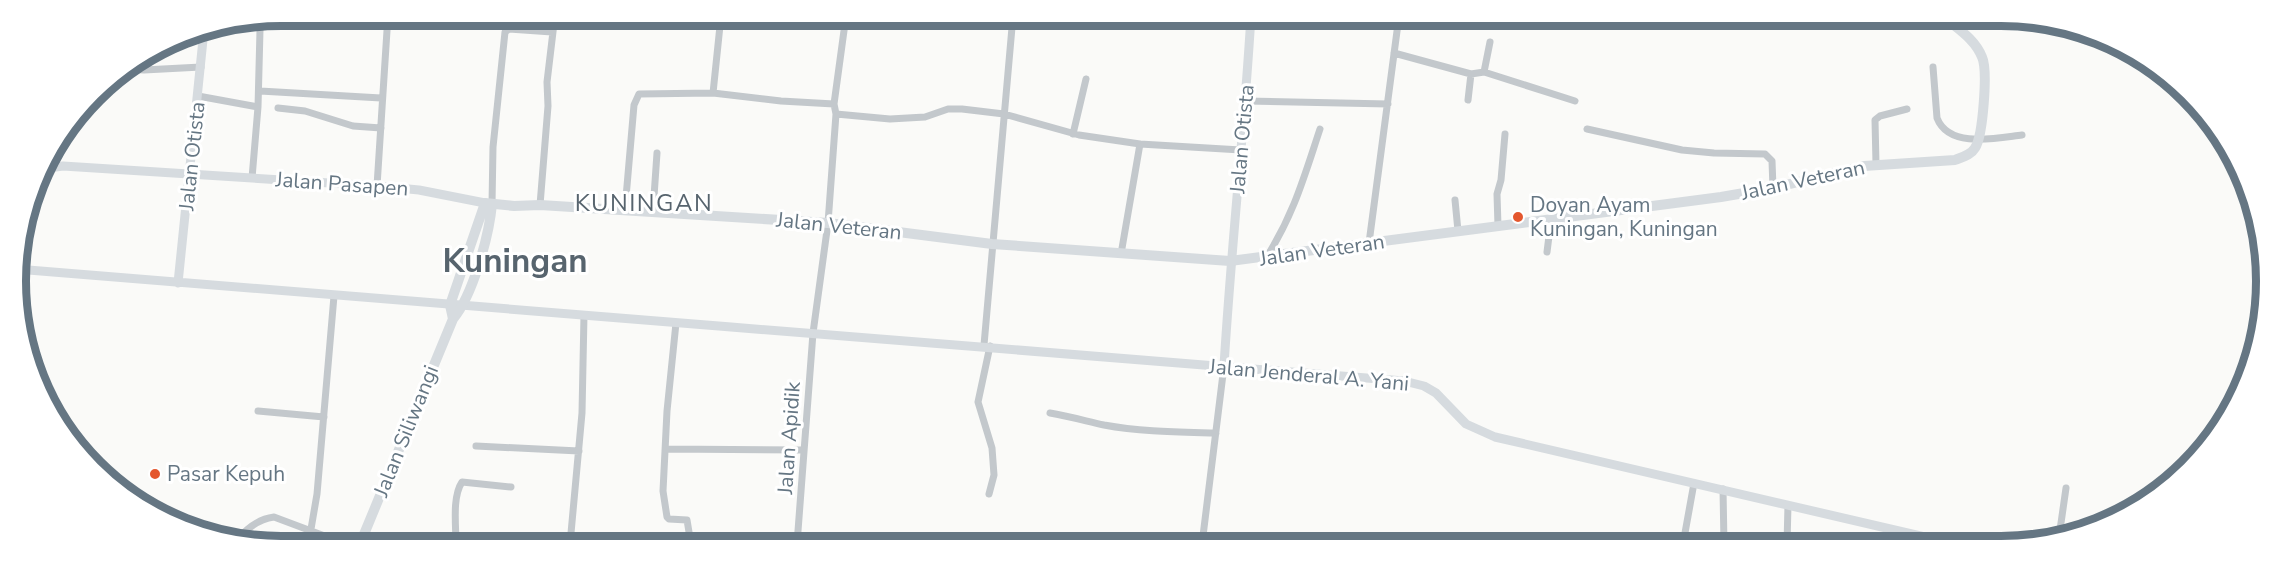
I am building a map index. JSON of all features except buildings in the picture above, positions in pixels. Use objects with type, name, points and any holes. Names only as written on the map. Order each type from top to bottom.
[{"type":"main road","name":"Jalan Otista","points":[[1224,366],[1230,261],[1246,101],[1250,26]]},
{"type":"main road","points":[[1955,26],[1971,39],[1983,59],[1985,75],[1978,139]]},
{"type":"main road","name":"Jalan Otista","points":[[178,283],[203,38]]},
{"type":"main road","name":"Jalan Veteran","points":[[488,204],[828,222],[992,244],[1230,261],[1700,200],[1773,188],[1876,164],[1955,160],[1966,156],[1975,148],[1978,139]]},
{"type":"main road","name":"Jalan Pasapen","points":[[52,167],[63,166],[377,186],[419,190],[488,204]]},
{"type":"main road","points":[[453,319],[450,305],[488,204]]},
{"type":"main road","name":"Jalan Siliwangi","points":[[363,536],[453,319],[463,306],[490,226],[488,204]]},
{"type":"main road","name":"Jalan Jenderal A. Yani","points":[[26,269],[334,296],[987,346],[1136,361],[1404,381],[1424,386],[1436,393],[1466,424],[1481,432],[1577,457],[1921,536]]},
{"type":"street","points":[[377,186],[387,26]]},
{"type":"street","points":[[540,205],[548,106],[547,82],[553,26]]},
{"type":"street","points":[[713,93],[720,26]]},
{"type":"street","name":"Jalan Apidik","points":[[798,536],[813,333],[828,222],[836,114],[834,104],[845,26]]},
{"type":"street","points":[[989,494],[994,475],[992,448],[978,402],[987,346],[992,244],[1012,26]]},
{"type":"street","points":[[1369,243],[1398,26]]},
{"type":"street","points":[[488,204],[505,32],[509,29],[552,32]]},
{"type":"street","points":[[252,178],[260,91],[260,30]]},
{"type":"street","points":[[1484,72],[1490,42]]},
{"type":"street","points":[[1394,53],[1472,74],[1484,72],[1575,101]]},
{"type":"street","points":[[137,70],[201,67]]},
{"type":"street","points":[[1933,67],[1937,117],[1940,125],[1953,134],[1978,139],[2022,135]]},
{"type":"street","points":[[1468,100],[1472,74]]},
{"type":"street","points":[[1073,134],[1086,78]]},
{"type":"street","points":[[260,91],[381,98]]},
{"type":"street","points":[[625,210],[636,98],[639,94],[713,93],[781,101],[834,104]]},
{"type":"street","points":[[198,96],[258,107]]},
{"type":"street","points":[[1246,101],[1388,104]]},
{"type":"street","points":[[278,108],[314,113],[353,126],[381,128]]},
{"type":"street","points":[[836,114],[890,119],[925,117],[948,109],[1004,114],[1073,134],[1140,144],[1241,150]]},
{"type":"street","points":[[1876,164],[1875,120],[1880,116],[1907,109]]},
{"type":"street","points":[[1266,258],[1280,236],[1296,202],[1320,129]]},
{"type":"street","points":[[1587,129],[1682,150],[1765,154],[1772,161],[1773,188]]},
{"type":"street","points":[[1498,226],[1497,194],[1501,180],[1505,134]]},
{"type":"street","points":[[1121,254],[1140,144]]},
{"type":"street","points":[[653,211],[657,153]]},
{"type":"street","points":[[1455,200],[1458,231]]},
{"type":"street","points":[[1547,252],[1551,220]]},
{"type":"street","points":[[311,529],[317,494],[334,296]]},
{"type":"street","points":[[571,536],[582,413],[584,315]]},
{"type":"street","points":[[676,323],[667,411],[663,491],[665,510],[669,519],[687,520],[690,536]]},
{"type":"street","points":[[1203,536],[1224,366]]},
{"type":"street","points":[[258,411],[324,417]]},
{"type":"street","points":[[1050,413],[1104,425],[1154,431],[1216,433]]},
{"type":"street","points":[[476,446],[579,451]]},
{"type":"street","points":[[666,449],[804,450]]},
{"type":"street","points":[[456,536],[456,505],[459,485],[462,482],[512,487]]},
{"type":"street","points":[[1684,536],[1694,483]]},
{"type":"street","points":[[1723,489],[1724,536]]},
{"type":"street","points":[[2060,528],[2066,489]]},
{"type":"street","points":[[1787,536],[1788,505]]},
{"type":"street","points":[[244,533],[252,525],[268,518],[280,518],[327,536]]},
{"type":"place","name":"Doyan Ayam Kuningan, Kuningan","points":[[1518,217]]},
{"type":"place","name":"Pasar Kepuh","points":[[155,474]]},
{"type":"district","name":"KUNINGAN","points":[[644,203]]},
{"type":"district","name":"Kuningan","points":[[515,260]]}]
